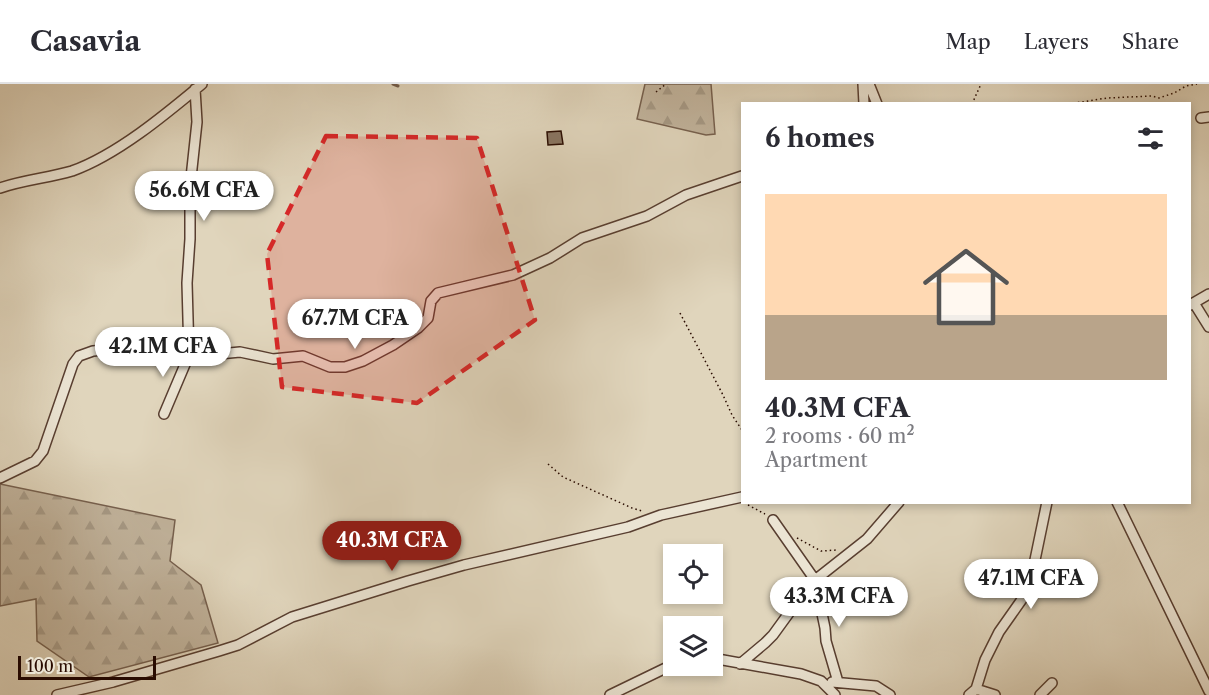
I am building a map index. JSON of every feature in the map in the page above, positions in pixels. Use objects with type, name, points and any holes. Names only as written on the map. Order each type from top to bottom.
[{"type":"street","points":[[862,84],[864,102]]},
{"type":"street","points":[[869,84],[876,102]]},
{"type":"street","points":[[0,188],[72,171],[95,160],[147,128],[198,87]]},
{"type":"street","points":[[164,414],[189,355],[187,283],[190,187],[198,87]]},
{"type":"street","points":[[0,478],[36,461],[43,451],[73,364],[79,356],[93,351],[144,347],[165,348],[198,356],[240,352],[273,359],[303,356],[330,367],[345,367],[363,361],[393,345],[418,328],[428,318],[431,301],[438,293],[513,275],[550,258],[582,238],[647,216],[686,195],[741,176]]},
{"type":"street","points":[[1209,294],[1192,304],[1209,327]]},
{"type":"street","points":[[57,695],[113,682],[238,645],[292,617],[408,581],[464,565],[628,527],[661,515],[738,498]]},
{"type":"street","points":[[740,664],[765,643],[810,584],[867,539],[897,504]]},
{"type":"street","points":[[995,695],[973,692],[999,632],[1030,584],[1047,504]]},
{"type":"street","points":[[1119,504],[1206,677],[1209,691]]},
{"type":"street","points":[[773,520],[815,580],[826,641],[838,682]]},
{"type":"street","points":[[723,660],[801,674],[821,681],[876,686],[890,695]]},
{"type":"street","points":[[610,695],[663,669]]},
{"type":"street","points":[[821,681],[835,695]]},
{"type":"street","points":[[1040,695],[1052,682]]},
{"type":"path","points":[[656,92],[666,84]]},
{"type":"path","points":[[973,102],[981,84]]},
{"type":"path","points":[[1082,102],[1107,98],[1152,96],[1159,98],[1186,86],[1197,84]]},
{"type":"path","points":[[680,313],[741,428]]},
{"type":"path","points":[[548,464],[563,477],[641,511]]},
{"type":"path","points":[[749,504],[773,520]]},
{"type":"path","points":[[795,537],[822,551],[840,549]]},
{"type":"highlighted area","points":[[326,136],[477,138],[535,320],[417,403],[282,387],[267,254]]},
{"type":"green space","points":[[645,84],[711,84],[715,134],[706,135],[637,119]]},
{"type":"green space","points":[[0,484],[175,520],[170,561],[201,585],[218,643],[89,677],[37,641],[36,599],[0,606]]},
{"type":"building","points":[[561,131],[563,144],[548,145],[547,132]]},
{"type":"waterway","points":[[393,84],[398,86]]}]
